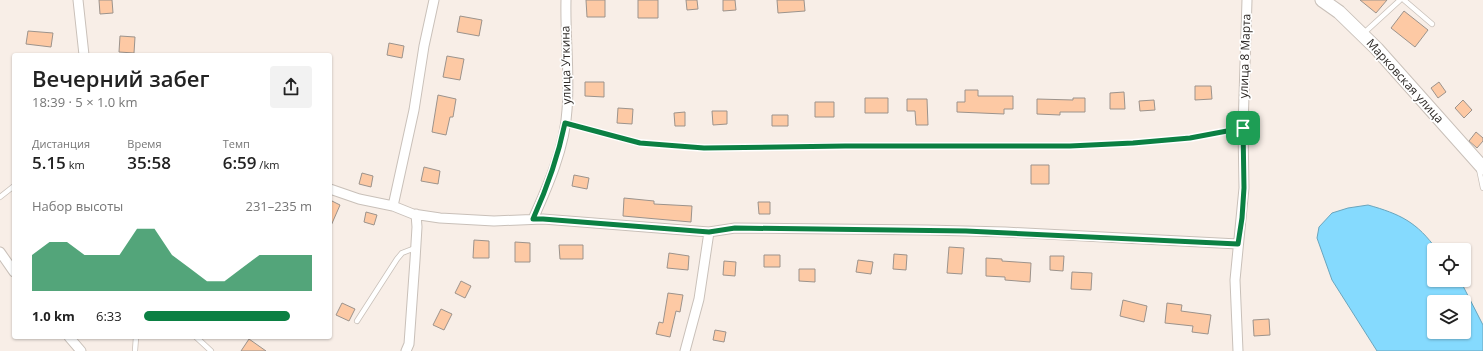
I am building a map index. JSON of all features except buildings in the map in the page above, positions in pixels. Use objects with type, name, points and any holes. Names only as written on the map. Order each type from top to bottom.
[{"type":"main road","name":"Марковская улица","points":[[1322,0],[1339,12],[1377,49],[1481,166]]},
{"type":"street","points":[[78,0],[84,53]]},
{"type":"street","points":[[393,206],[414,110],[424,46],[434,0]]},
{"type":"street","name":"улица Уткина","points":[[533,219],[545,193],[558,155],[567,111],[568,69],[566,0]]},
{"type":"street","name":"улица 8 Марта","points":[[1238,351],[1235,280],[1244,188],[1243,128],[1247,0]]},
{"type":"street","points":[[332,190],[359,199],[393,206],[416,214],[440,218],[494,221],[543,219],[709,232],[735,228],[927,230],[1005,232],[1238,244]]},
{"type":"street","points":[[406,351],[409,344],[411,325],[417,227],[416,214]]},
{"type":"street","points":[[685,351],[699,299],[709,232]]},
{"type":"street","points":[[0,252],[12,269]]},
{"type":"street","points":[[71,339],[81,351]]},
{"type":"lane","points":[[1362,34],[1400,0]]},
{"type":"lane","points":[[1404,0],[1432,24]]},
{"type":"lane","points":[[565,123],[640,143],[704,148],[845,146],[1070,146],[1190,138],[1243,128]]},
{"type":"lane","points":[[1481,166],[1483,188]]},
{"type":"lane","points":[[0,197],[12,188]]},
{"type":"lane","points":[[357,321],[397,259],[402,253],[416,248]]},
{"type":"lane","points":[[135,351],[136,339]]},
{"type":"lane","points":[[198,339],[211,351]]},
{"type":"water","points":[[1368,205],[1407,220],[1422,232],[1432,243],[1427,243],[1427,287],[1464,287],[1468,295],[1427,295],[1427,339],[1471,339],[1471,302],[1483,325],[1483,351],[1377,351],[1332,280],[1317,238],[1319,227],[1332,213],[1348,208]]},
{"type":"route","points":[[565,123],[640,143],[704,148],[845,146],[1070,146],[1190,138],[1243,128],[1244,188],[1242,218],[1238,244],[1005,232],[927,230],[735,228],[709,232],[533,219],[545,193],[560,148],[565,123]]}]
